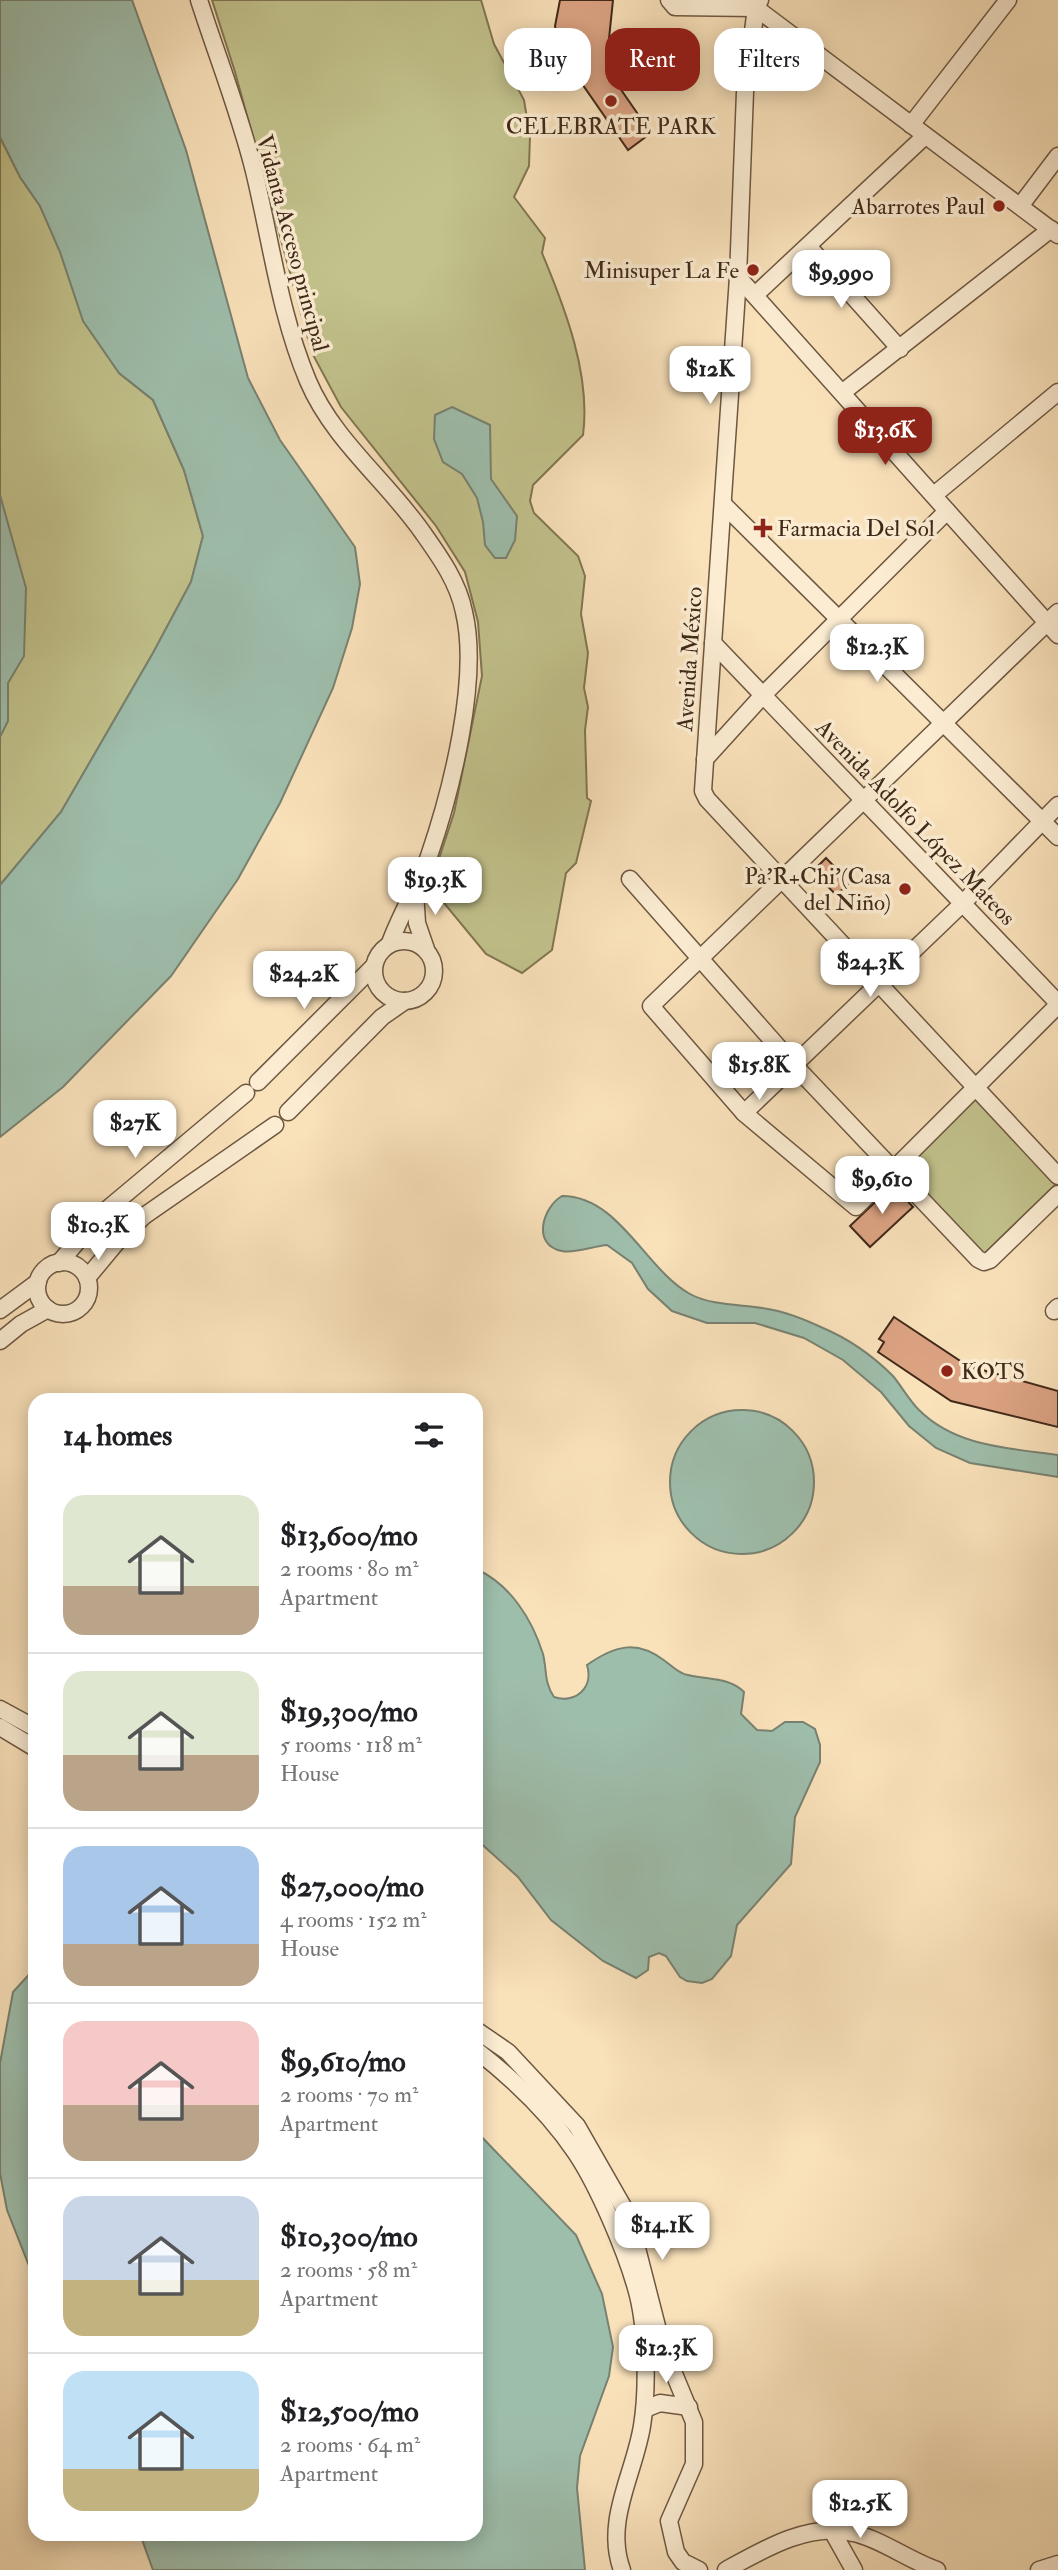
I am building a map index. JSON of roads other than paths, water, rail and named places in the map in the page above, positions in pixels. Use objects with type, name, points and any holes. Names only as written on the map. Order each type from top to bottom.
[{"type":"street","name":"Vidanta Acceso principal","points":[[199,0],[253,167],[293,343],[309,385],[342,436],[422,530],[454,582],[464,612],[469,644],[458,742],[448,794],[415,891],[390,943]]},
{"type":"street","points":[[669,0],[675,7],[691,9],[758,4],[925,136],[1054,232],[843,392]]},
{"type":"street","points":[[911,125],[1008,0]]},
{"type":"street","name":"Avenida México","points":[[758,4],[745,92],[738,277],[703,791],[707,799],[782,883],[880,983],[1058,1175]]},
{"type":"street","points":[[755,295],[925,136]]},
{"type":"street","points":[[1021,205],[1058,156]]},
{"type":"street","points":[[808,246],[900,349]]},
{"type":"street","points":[[738,277],[947,511],[1052,617],[1058,635]]},
{"type":"street","points":[[934,495],[1058,392]]},
{"type":"street","points":[[723,504],[1058,837]]},
{"type":"street","points":[[705,759],[764,694],[947,511]]},
{"type":"street","points":[[1052,617],[782,883],[651,1006],[744,1113],[856,1208],[1058,1004]]},
{"type":"street","name":"Avenida Adolfo López Mateos","points":[[713,643],[1058,1004]]},
{"type":"street","points":[[744,1113],[962,904],[1058,805]]},
{"type":"street","points":[[630,879],[794,1065],[894,1172],[984,1262],[990,1260],[1058,1194]]},
{"type":"street","points":[[288,1112],[382,1017],[405,1001],[415,999],[430,986],[434,967],[417,923],[415,891]]},
{"type":"street","points":[[405,1001],[388,997],[381,991],[373,975],[377,957],[390,943],[409,940],[426,949]]},
{"type":"street","points":[[258,1082],[374,966]]},
{"type":"street","points":[[0,1310],[38,1282],[46,1269],[59,1263],[98,1217],[125,1192],[246,1093]]},
{"type":"street","points":[[87,1278],[117,1242],[144,1216],[275,1125]]},
{"type":"street","points":[[38,1282],[38,1297],[48,1310],[63,1314],[79,1309],[88,1295],[87,1278],[76,1266],[59,1263]]},
{"type":"street","points":[[0,1341],[21,1324],[48,1310]]},
{"type":"street","points":[[0,1709],[28,1724]]},
{"type":"street","points":[[0,1727],[28,1744]]},
{"type":"street","points":[[483,2035],[508,2052],[577,2126],[629,2217],[640,2250],[661,2342],[694,2422],[694,2464],[669,2521],[676,2553],[683,2562],[699,2570]]},
{"type":"street","points":[[483,2056],[528,2097],[575,2152],[595,2188],[637,2289],[642,2328],[645,2409],[630,2479],[615,2524],[617,2555],[622,2570]]},
{"type":"street","points":[[645,2409],[660,2403],[689,2407]]},
{"type":"street","points":[[831,2529],[854,2570]]},
{"type":"street","points":[[726,2570],[779,2543],[808,2533],[831,2529],[856,2533],[911,2561],[937,2570]]},
{"type":"street","points":[[1039,2570],[1058,2564]]},
{"type":"place","name":"CELEBRATE PARK","points":[[611,101]]},
{"type":"place","name":"Abarrotes Paul","points":[[999,206]]},
{"type":"place","name":"Minisuper La Fe","points":[[753,270]]},
{"type":"place","name":"Farmacia Del Sol","points":[[763,528]]},
{"type":"place","name":"Pa'R+Chi'(Casa del Niño)","points":[[905,889]]},
{"type":"place","name":"KOTS","points":[[947,1371]]}]
